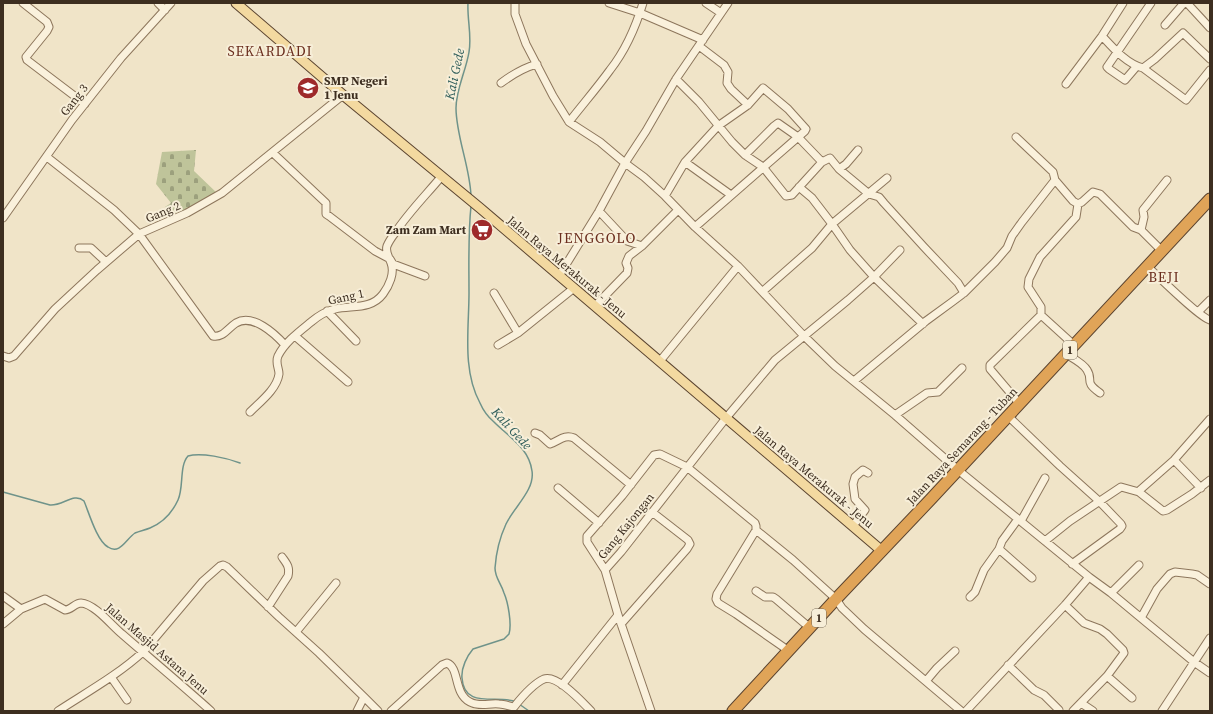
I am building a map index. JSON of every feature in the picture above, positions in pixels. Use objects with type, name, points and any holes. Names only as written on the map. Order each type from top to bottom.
[{"type":"highway","name":"Jalan Raya Semarang - Tuban","points":[[733,711],[1210,199]]},
{"type":"main road","name":"Jalan Raya Merakurak - Jenu","points":[[236,3],[343,95],[480,208],[882,550]]},
{"type":"street","points":[[23,3],[47,22],[49,27],[26,57],[27,60],[85,104]]},
{"type":"street","points":[[158,3],[165,10]]},
{"type":"street","name":"Gang 3","points":[[3,218],[72,120],[121,58],[171,3]]},
{"type":"street","points":[[515,3],[515,14],[518,26],[526,44],[553,96],[569,122],[600,142],[665,196],[695,227],[738,266],[804,336],[835,366],[1072,564],[1194,662],[1210,673]]},
{"type":"street","points":[[610,3],[621,5],[640,13],[701,43],[724,65],[728,72],[728,83],[731,89],[748,105]]},
{"type":"street","points":[[569,122],[610,70],[624,48],[643,3]]},
{"type":"street","points":[[706,3],[720,13]]},
{"type":"street","points":[[559,276],[599,211],[625,163],[646,131],[676,79],[728,3]]},
{"type":"street","points":[[1066,84],[1102,36],[1123,3]]},
{"type":"street","points":[[1151,3],[1108,65],[1109,69],[1125,80],[1140,67],[1155,59],[1183,33],[1210,59]]},
{"type":"street","points":[[1165,25],[1186,3],[1210,28]]},
{"type":"street","points":[[1102,36],[1117,52],[1186,100],[1210,70]]},
{"type":"street","points":[[501,83],[516,72],[537,64]]},
{"type":"street","points":[[676,79],[699,102],[732,142],[745,155],[762,168],[786,196],[792,195],[822,162],[830,158],[839,169],[869,194],[879,197],[958,283],[964,293]]},
{"type":"street","points":[[665,196],[685,162],[718,126],[748,105],[763,88],[788,110],[804,127],[805,131],[695,227]]},
{"type":"street","name":"Gang 2","points":[[3,356],[9,358],[14,356],[55,309],[138,234],[204,205],[222,194],[343,95]]},
{"type":"street","points":[[745,155],[776,124],[781,124],[798,136],[822,162]]},
{"type":"street","points":[[1016,137],[1053,172],[1055,180],[1073,201],[1078,204]]},
{"type":"street","points":[[839,169],[846,164],[858,150]]},
{"type":"street","points":[[273,153],[326,203],[326,214],[396,265],[425,276]]},
{"type":"street","points":[[46,157],[114,210],[138,234],[213,336],[220,336],[236,323],[246,321],[266,327],[285,345]]},
{"type":"street","points":[[685,162],[731,195]]},
{"type":"street","name":"Gang 1","points":[[250,412],[269,393],[277,380],[279,373],[277,359],[285,345],[313,320],[328,311],[337,308],[366,306],[382,296],[388,287],[391,276],[392,268],[386,249],[390,239],[404,219],[441,177]]},
{"type":"street","points":[[763,291],[812,248],[832,224],[887,178]]},
{"type":"street","points":[[854,381],[923,324],[964,293],[995,262],[1007,248],[1012,236],[1022,222],[1055,180]]},
{"type":"street","points":[[1141,230],[1144,217],[1143,210],[1167,180]]},
{"type":"street","points":[[799,186],[812,198],[850,250],[874,277],[923,324]]},
{"type":"street","points":[[1078,204],[1093,192],[1097,192],[1133,227],[1141,230],[1162,251]]},
{"type":"street","points":[[1019,403],[989,367],[1041,315],[1041,306],[1028,287],[1029,279],[1040,257],[1076,217],[1078,204]]},
{"type":"street","points":[[595,306],[627,273],[628,268],[626,264],[628,256],[642,246],[678,210]]},
{"type":"street","points":[[599,211],[627,241],[642,246]]},
{"type":"street","points":[[80,248],[91,248],[106,262]]},
{"type":"street","name":"Gang Kajongan","points":[[651,711],[618,615],[605,570],[726,418],[775,360],[874,277],[900,250]]},
{"type":"street","points":[[660,361],[738,266]]},
{"type":"street","points":[[1147,266],[1198,312],[1210,320]]},
{"type":"street","points":[[498,345],[518,333],[574,288]]},
{"type":"street","points":[[494,294],[518,333]]},
{"type":"street","points":[[1198,312],[1210,300]]},
{"type":"street","points":[[328,311],[356,341]]},
{"type":"street","points":[[1041,315],[1074,345]]},
{"type":"street","points":[[295,336],[348,382]]},
{"type":"street","points":[[1066,354],[1086,368],[1091,387],[1100,393]]},
{"type":"street","points":[[895,415],[926,393],[938,392],[962,368]]},
{"type":"street","points":[[1008,416],[1060,466],[1100,501],[1122,526],[1072,564]]},
{"type":"street","points":[[1139,492],[1174,460],[1210,419]]},
{"type":"street","points":[[535,433],[540,435],[550,444],[564,436],[574,438],[631,485]]},
{"type":"street","points":[[605,570],[587,542],[587,536],[631,485],[654,455],[660,454],[687,467],[755,523],[756,530],[716,598],[718,603],[789,651]]},
{"type":"street","points":[[1174,460],[1201,488]]},
{"type":"street","points":[[853,526],[865,510],[855,499],[853,481],[863,470],[868,473]]},
{"type":"street","points":[[970,597],[975,592],[984,570],[999,549],[1002,541],[1020,520],[1045,478]]},
{"type":"street","points":[[1046,541],[1070,521],[1121,487],[1139,492],[1163,511],[1167,510],[1201,488],[1210,480]]},
{"type":"street","points":[[558,488],[599,523]]},
{"type":"street","points":[[622,624],[690,544],[688,540],[652,512]]},
{"type":"street","points":[[756,530],[778,546],[836,599],[848,615],[961,711]]},
{"type":"street","points":[[999,549],[1032,578]]},
{"type":"street","points":[[268,607],[288,576],[289,567],[282,557]]},
{"type":"street","points":[[58,711],[111,677],[144,651],[203,581],[223,565],[227,567],[378,711]]},
{"type":"street","points":[[1111,594],[1139,565]]},
{"type":"street","points":[[1141,618],[1157,589],[1170,574],[1175,572],[1197,575],[1210,584]]},
{"type":"street","points":[[966,711],[1089,577]]},
{"type":"street","points":[[296,632],[336,583]]},
{"type":"street","points":[[756,591],[765,597],[773,597],[776,599],[810,628]]},
{"type":"street","points":[[3,596],[21,609],[3,624]]},
{"type":"street","name":"Jalan Masjid Astana Jenu","points":[[21,609],[45,598],[66,610],[82,603],[98,612],[211,711]]},
{"type":"street","points":[[1065,604],[1086,625],[1107,634],[1124,652],[1124,655],[1107,676],[1073,711]]},
{"type":"street","points":[[562,685],[618,615]]},
{"type":"street","points":[[1162,711],[1210,638]]},
{"type":"street","points":[[926,681],[955,651]]},
{"type":"street","points":[[391,711],[442,665],[447,663],[452,666],[458,687],[462,695],[468,701],[478,704],[499,704],[514,707],[520,699],[544,679],[554,680],[562,685],[591,711]]},
{"type":"street","points":[[1008,665],[1034,690],[1044,694],[1059,711]]},
{"type":"street","points":[[1107,676],[1132,698]]},
{"type":"street","points":[[111,677],[127,700]]},
{"type":"street","points":[[356,711],[364,697]]},
{"type":"street","points":[[1081,703],[1093,711]]},
{"type":"green space","points":[[196,150],[194,171],[218,194],[172,216],[165,207],[171,203],[156,184],[162,152]]},
{"type":"waterway","name":"Kali Gede","points":[[468,3],[470,46],[468,59],[456,101],[456,108],[458,129],[468,174],[471,196]]},
{"type":"waterway","name":"Kali Gede","points":[[471,206],[469,239],[468,335],[471,377],[474,390],[486,413],[523,449],[530,463],[532,478],[527,492],[506,524],[496,557],[496,575],[503,589],[508,607],[510,625],[509,634],[504,639],[473,649],[465,662],[462,670],[462,678],[464,688],[475,698],[509,700],[516,702]]},
{"type":"waterway","points":[[3,492],[50,505],[59,504],[76,498],[84,501],[100,539],[108,547],[116,549],[123,545],[135,533],[154,526],[170,513],[176,505],[180,495],[183,465],[188,456],[207,455],[240,463]]},
{"type":"waterway","name":"Kali Gede","points":[[519,704],[529,711]]},
{"type":"place","name":"SMP Negeri 1 Jenu","points":[[308,88]]},
{"type":"place","name":"Zam Zam Mart","points":[[482,230]]},
{"type":"district","name":"SEKARDADI","points":[[270,51]]},
{"type":"district","name":"JENGGOLO","points":[[597,238]]},
{"type":"district","name":"BEJI","points":[[1164,277]]}]
